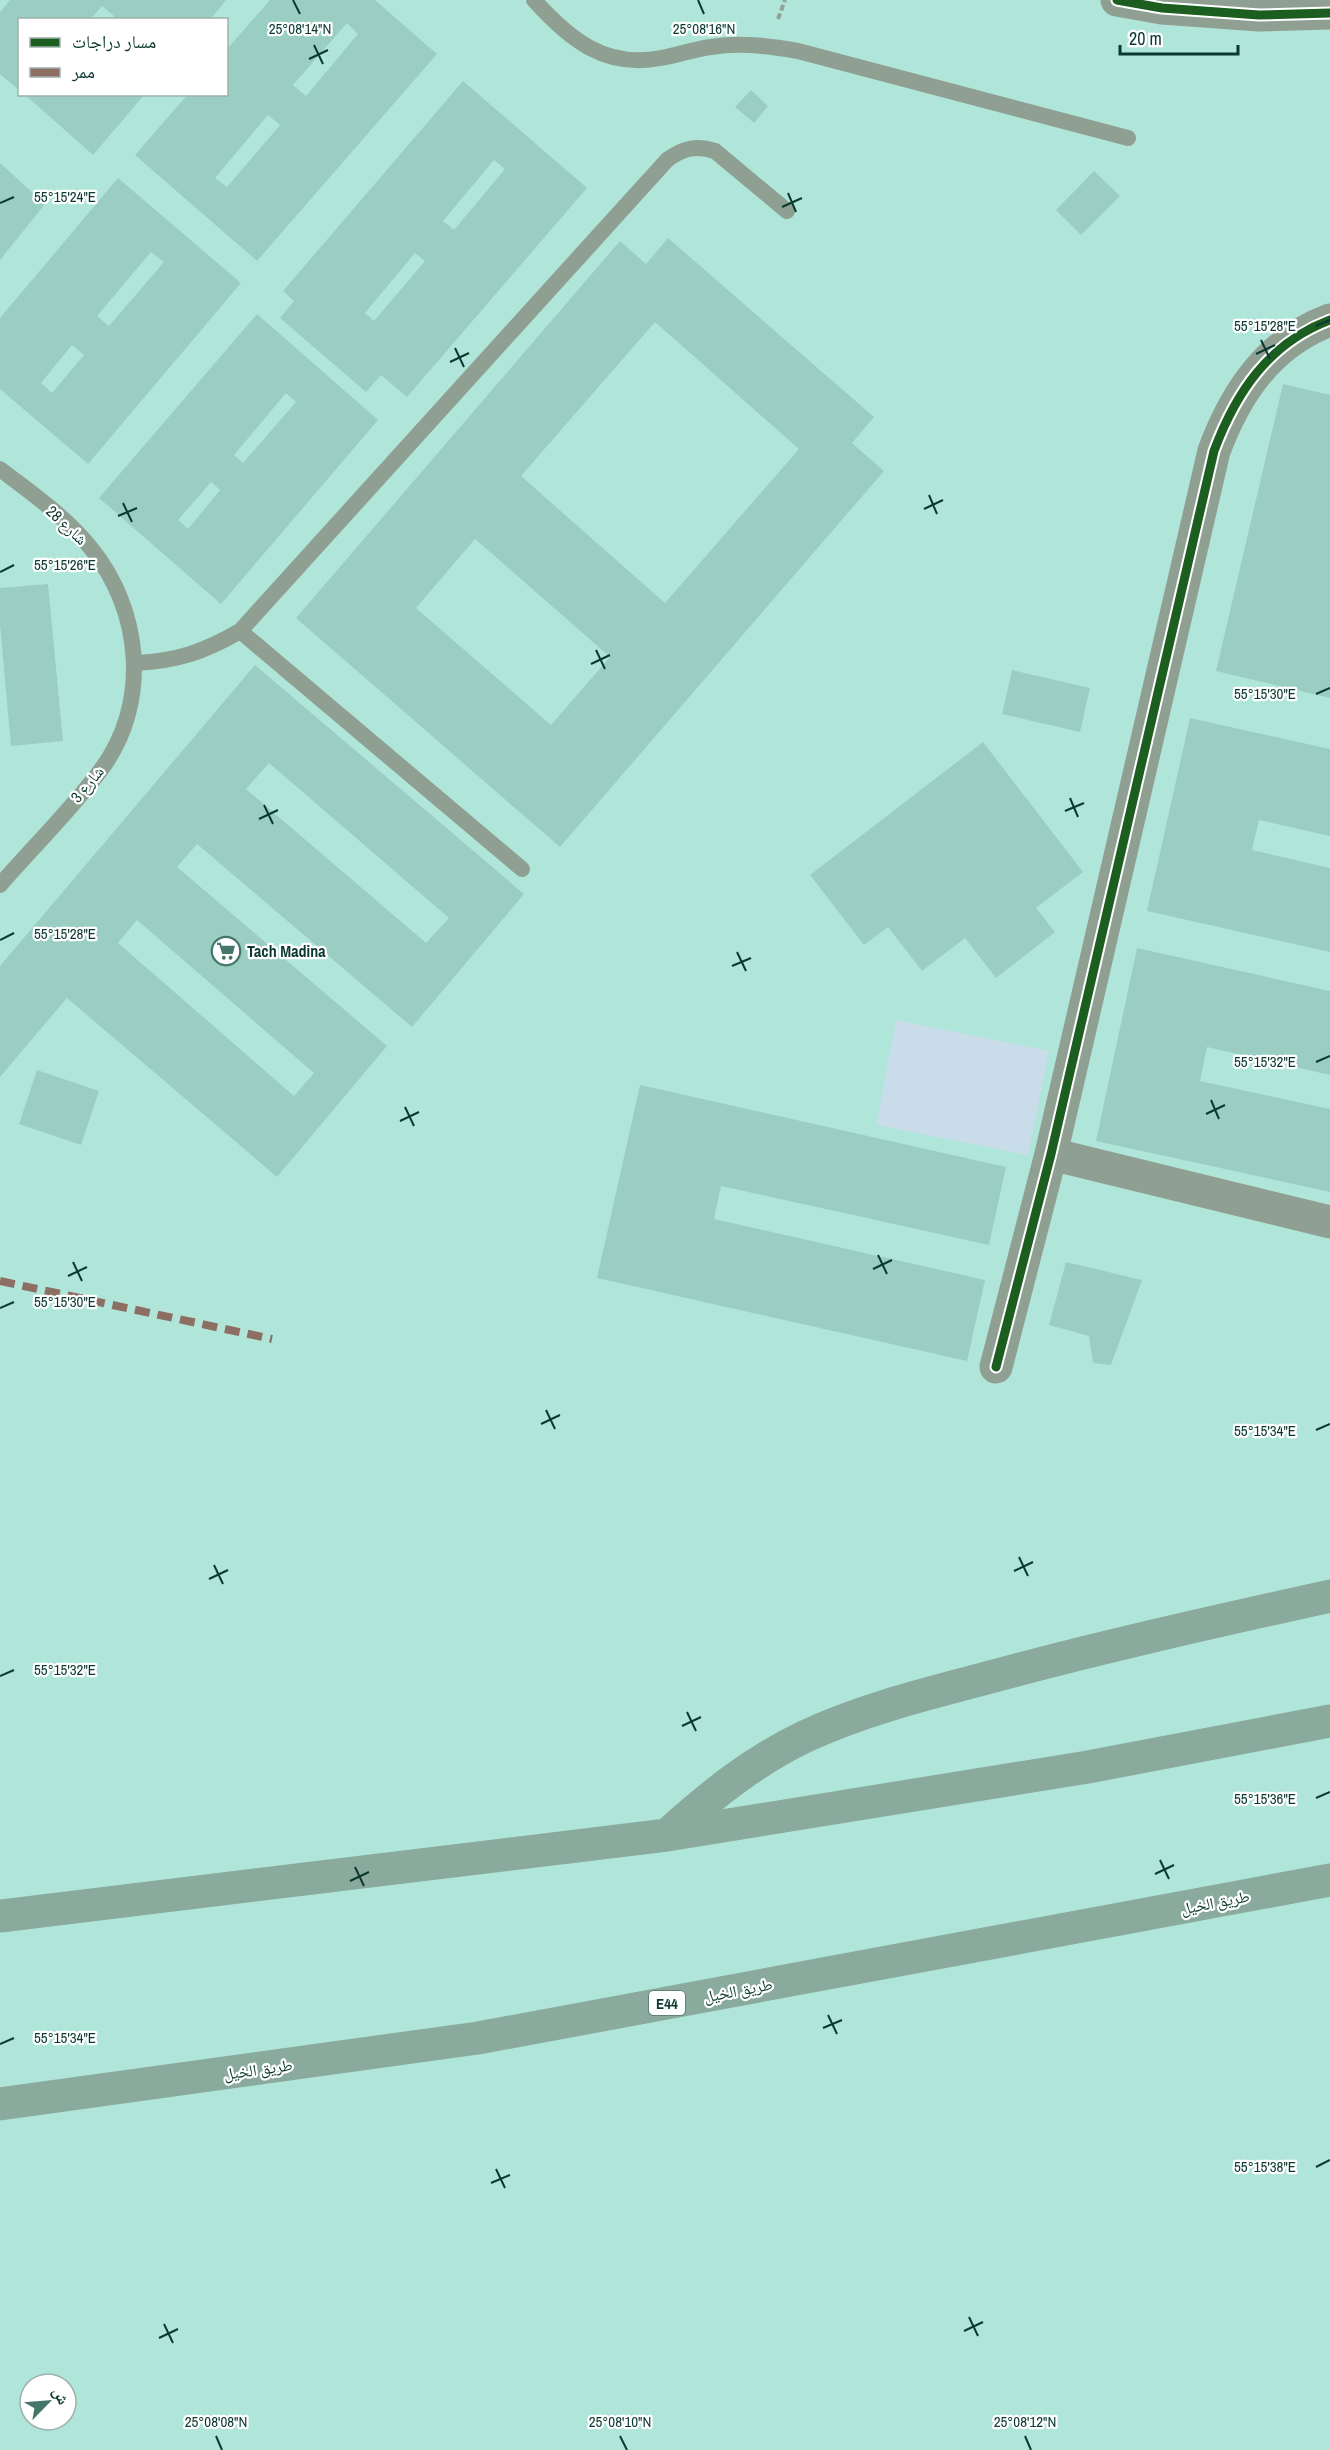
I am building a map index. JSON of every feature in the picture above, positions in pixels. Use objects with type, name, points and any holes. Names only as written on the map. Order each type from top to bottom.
[{"type":"highway","points":[[668,1835],[709,1797],[755,1765],[803,1737],[855,1717],[965,1683],[1076,1654],[1330,1596]]},
{"type":"highway","points":[[0,1916],[668,1835],[1088,1767],[1330,1721]]},
{"type":"highway","name":"طريق الخيل","points":[[0,2104],[478,2038],[1330,1880]]},
{"type":"street","points":[[1117,0],[1162,8],[1259,15],[1330,13]]},
{"type":"street","points":[[996,1367],[1051,1154],[1214,451],[1236,400],[1252,377],[1271,356],[1293,339],[1314,326],[1330,320]]},
{"type":"street","points":[[1051,1154],[1330,1222]]},
{"type":"lane","points":[[534,0],[569,36],[601,54],[620,59],[661,58],[712,46],[744,44],[769,46],[798,51],[1128,138]]},
{"type":"lane","points":[[136,663],[163,662],[190,656],[240,631],[667,160],[677,152],[702,147],[715,151],[787,211]]},
{"type":"lane","name":"شارع 28","points":[[0,469],[67,523],[90,546],[108,572],[122,601],[132,631],[136,663]]},
{"type":"lane","points":[[240,631],[522,869]]},
{"type":"lane","name":"شارع 3","points":[[0,885],[100,770],[115,746],[126,720],[133,692],[136,663]]},
{"type":"shaded area","points":[[896,1020],[1049,1051],[1028,1155],[876,1125]]},
{"type":"building","points":[[10,0],[226,0],[212,18],[112,18],[114,16],[102,6],[92,18],[18,18],[18,89],[0,74],[0,12]]},
{"type":"building","points":[[270,0],[375,0],[437,54],[257,261],[135,155],[186,96],[228,96],[228,48]],"holes":[[[347,23],[358,34],[306,96],[293,85]],[[268,115],[280,125],[227,187],[215,178]]]},
{"type":"building","points":[[463,81],[587,188],[407,397],[381,375],[366,392],[280,318],[294,301],[283,291]],"holes":[[[494,160],[505,169],[454,230],[443,221]],[[415,253],[425,261],[374,321],[365,313]]]},
{"type":"building","points":[[751,90],[768,106],[754,123],[735,107]]},
{"type":"building","points":[[26,96],[143,96],[93,155]]},
{"type":"building","points":[[0,163],[45,204],[0,260]]},
{"type":"building","points":[[1094,171],[1120,196],[1081,235],[1056,210]]},
{"type":"building","points":[[118,178],[241,283],[88,464],[0,389],[0,318]],"holes":[[[151,252],[164,262],[109,326],[97,316]],[[72,345],[84,355],[52,393],[41,383]]]},
{"type":"building","points":[[668,238],[874,417],[852,443],[884,471],[560,847],[296,618],[620,241],[646,264]],"holes":[[[655,322],[799,449],[665,603],[521,476]],[[475,539],[610,657],[551,725],[416,608]]]},
{"type":"building","points":[[257,314],[378,420],[221,604],[99,498]],"holes":[[[286,393],[296,402],[243,463],[234,455]],[[211,482],[220,490],[188,529],[178,520]]]},
{"type":"building","points":[[1283,384],[1330,395],[1330,698],[1216,671]]},
{"type":"building","points":[[48,584],[63,741],[11,746],[0,625],[0,588]]},
{"type":"building","points":[[255,665],[524,894],[412,1027],[197,844],[177,867],[387,1046],[277,1177],[67,998],[0,1077],[0,966]],"holes":[[[269,763],[449,918],[426,943],[246,789]],[[137,920],[314,1073],[294,1096],[118,943]]]},
{"type":"building","points":[[1012,670],[1090,688],[1080,732],[1002,714]]},
{"type":"building","points":[[1190,718],[1330,749],[1330,836],[1259,820],[1252,850],[1330,868],[1330,952],[1147,911]]},
{"type":"building","points":[[983,742],[1083,872],[1036,908],[1055,932],[996,978],[965,938],[922,971],[888,927],[864,945],[810,875]]},
{"type":"building","points":[[1137,948],[1330,991],[1330,1075],[1207,1047],[1200,1081],[1330,1109],[1330,1192],[1096,1141]]},
{"type":"building","points":[[37,1070],[99,1091],[81,1145],[19,1124]]},
{"type":"building","points":[[640,1085],[1006,1167],[989,1245],[721,1186],[714,1219],[985,1280],[967,1361],[597,1278]]},
{"type":"building","points":[[1066,1262],[1142,1280],[1111,1365],[1093,1363],[1089,1336],[1049,1325]]},
{"type":"marked path","points":[[0,1281],[272,1339]]},
{"type":"cycle path","points":[[1117,0],[1162,8],[1259,15],[1330,13]]},
{"type":"cycle path","points":[[996,1367],[1051,1154],[1214,451],[1233,409],[1257,372],[1289,342],[1330,320]]},
{"type":"place","name":"Tach Madina","points":[[226,951]]}]
